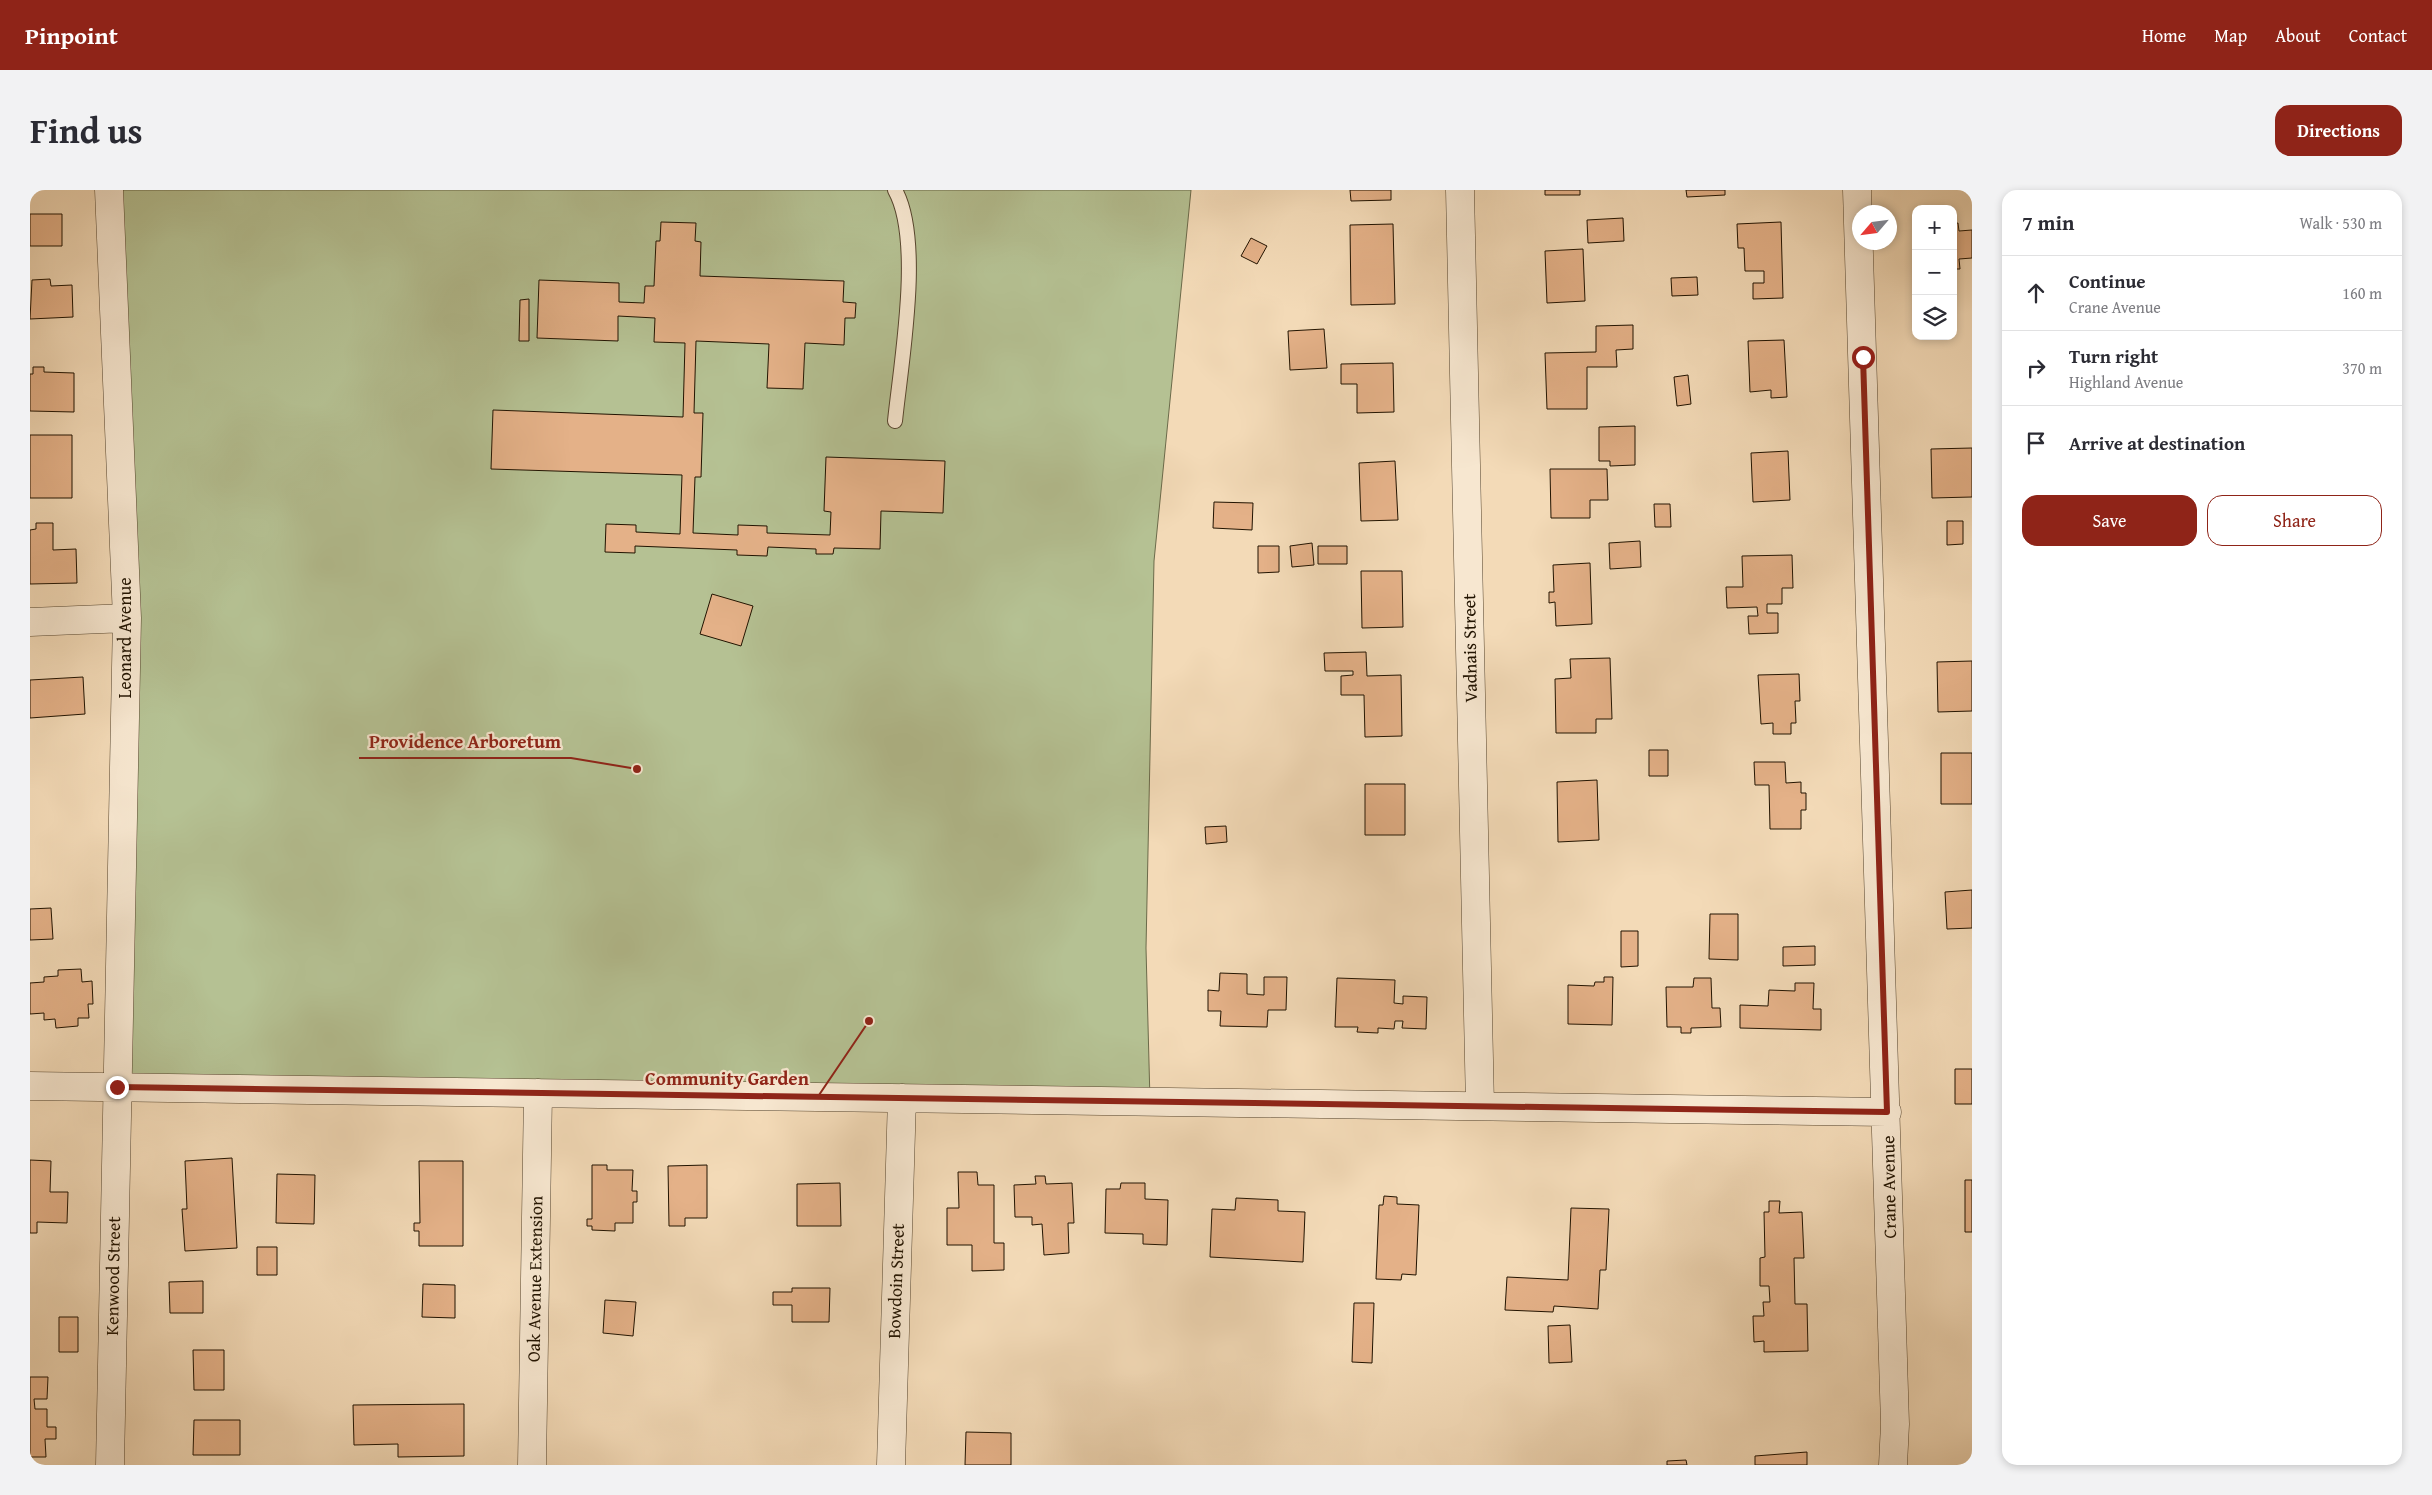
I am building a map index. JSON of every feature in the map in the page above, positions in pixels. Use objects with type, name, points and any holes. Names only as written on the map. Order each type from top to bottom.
[{"type":"street","name":"Leonard Avenue","points":[[108,190],[127,618],[117,1087]]},
{"type":"street","name":"Vadnais Street","points":[[1460,190],[1480,1106]]},
{"type":"street","name":"Crane Avenue","points":[[1857,190],[1887,1112],[1895,1424],[1894,1465]]},
{"type":"street","points":[[30,622],[127,618]]},
{"type":"street","points":[[30,1086],[1887,1112]]},
{"type":"street","name":"Kenwood Street","points":[[110,1465],[117,1087]]},
{"type":"street","name":"Oak Avenue Extension","points":[[532,1465],[538,1093]]},
{"type":"street","name":"Bowdoin Street","points":[[891,1465],[902,1098]]},
{"type":"lane","points":[[895,190],[902,203],[910,262],[895,421]]},
{"type":"green space","points":[[107,190],[1191,190],[1154,561],[1146,948],[1150,1101],[117,1087],[127,618]]},
{"type":"building","points":[[1350,190],[1391,190],[1391,200],[1351,201]]},
{"type":"building","points":[[1545,190],[1580,190],[1580,195],[1545,195]]},
{"type":"building","points":[[1686,190],[1725,190],[1725,195],[1687,197]]},
{"type":"building","points":[[30,214],[62,214],[62,246],[30,246]]},
{"type":"building","points":[[1623,218],[1624,241],[1588,243],[1587,220]]},
{"type":"building","points":[[661,222],[696,223],[695,241],[701,242],[700,276],[844,281],[843,302],[856,303],[855,318],[845,318],[844,345],[805,343],[803,389],[767,388],[769,344],[696,341],[694,413],[703,413],[701,477],[695,477],[693,533],[738,535],[738,525],[767,526],[767,533],[830,535],[831,512],[824,511],[826,457],[945,461],[943,513],[881,511],[880,549],[834,548],[833,554],[816,554],[816,549],[768,547],[767,556],[737,555],[737,550],[635,546],[635,553],[605,552],[606,524],[636,525],[636,532],[680,534],[682,475],[491,469],[493,410],[683,417],[685,343],[654,342],[655,318],[618,316],[618,341],[537,338],[539,280],[619,283],[619,302],[644,303],[645,286],[654,286],[656,241],[660,241]]},
{"type":"building","points":[[1781,222],[1783,298],[1753,299],[1753,283],[1764,283],[1764,271],[1745,271],[1744,248],[1738,248],[1737,224]]},
{"type":"building","points":[[1957,223],[1959,231],[1972,230],[1972,258],[1959,259],[1960,269],[1957,269]]},
{"type":"building","points":[[1393,224],[1395,304],[1351,305],[1350,225]]},
{"type":"building","points":[[1251,238],[1267,246],[1257,264],[1241,256]]},
{"type":"building","points":[[1583,249],[1585,301],[1547,303],[1545,251]]},
{"type":"building","points":[[1697,277],[1698,295],[1672,296],[1671,278]]},
{"type":"building","points":[[50,279],[51,286],[72,285],[73,317],[30,319],[32,280]]},
{"type":"building","points":[[529,299],[529,341],[519,341],[520,300]]},
{"type":"building","points":[[1633,325],[1633,349],[1616,350],[1617,367],[1587,367],[1587,409],[1547,409],[1545,353],[1596,352],[1596,326]]},
{"type":"building","points":[[1324,329],[1327,368],[1290,370],[1288,331]]},
{"type":"building","points":[[1784,340],[1787,397],[1771,398],[1771,390],[1750,392],[1748,341]]},
{"type":"building","points":[[1393,363],[1394,412],[1357,413],[1357,384],[1341,384],[1341,364]]},
{"type":"building","points":[[33,367],[44,367],[44,372],[74,373],[74,412],[30,411],[30,374],[33,374]]},
{"type":"building","points":[[1688,375],[1691,404],[1677,406],[1674,377]]},
{"type":"building","points":[[1635,426],[1635,465],[1610,466],[1610,461],[1599,461],[1599,427]]},
{"type":"building","points":[[30,435],[72,435],[72,498],[30,498]]},
{"type":"building","points":[[1972,448],[1972,497],[1932,498],[1931,449]]},
{"type":"building","points":[[1788,451],[1790,500],[1753,502],[1751,453]]},
{"type":"building","points":[[1395,461],[1398,520],[1361,521],[1359,463]]},
{"type":"building","points":[[1550,469],[1607,469],[1608,500],[1590,500],[1590,518],[1551,518]]},
{"type":"building","points":[[1214,502],[1253,503],[1252,530],[1213,528]]},
{"type":"building","points":[[1654,504],[1670,504],[1671,527],[1655,527]]},
{"type":"building","points":[[1947,521],[1963,521],[1963,544],[1947,545]]},
{"type":"building","points":[[36,523],[53,523],[53,550],[76,549],[77,583],[30,584],[30,530],[36,529]]},
{"type":"building","points":[[1640,541],[1641,567],[1610,569],[1609,543]]},
{"type":"building","points":[[1312,543],[1314,565],[1292,567],[1290,546]]},
{"type":"building","points":[[1258,546],[1279,546],[1279,572],[1258,573]]},
{"type":"building","points":[[1318,546],[1347,546],[1347,564],[1318,564]]},
{"type":"building","points":[[1792,555],[1793,588],[1782,588],[1782,604],[1767,604],[1767,613],[1778,613],[1778,633],[1749,634],[1748,616],[1758,616],[1757,607],[1727,608],[1726,587],[1743,587],[1742,556]]},
{"type":"building","points":[[1590,563],[1592,624],[1556,626],[1555,602],[1549,603],[1549,592],[1554,592],[1553,565]]},
{"type":"building","points":[[1361,571],[1402,571],[1403,627],[1362,628]]},
{"type":"building","points":[[712,594],[753,606],[741,646],[700,634]]},
{"type":"building","points":[[1366,652],[1367,676],[1401,675],[1402,736],[1365,737],[1364,695],[1341,695],[1341,676],[1353,675],[1353,671],[1325,671],[1324,653]]},
{"type":"building","points":[[1610,658],[1612,719],[1596,719],[1596,733],[1556,733],[1555,679],[1571,678],[1570,659]]},
{"type":"building","points":[[1972,661],[1972,711],[1938,712],[1937,662]]},
{"type":"building","points":[[1799,674],[1800,701],[1795,701],[1796,723],[1791,723],[1791,734],[1773,734],[1773,723],[1761,724],[1758,675]]},
{"type":"building","points":[[83,677],[85,714],[30,718],[30,680]]},
{"type":"building","points":[[1649,750],[1668,750],[1668,776],[1649,776]]},
{"type":"building","points":[[1941,753],[1972,753],[1972,804],[1941,804]]},
{"type":"building","points":[[1754,762],[1785,762],[1786,783],[1801,782],[1801,793],[1806,793],[1806,810],[1801,810],[1801,829],[1770,829],[1769,785],[1755,785]]},
{"type":"building","points":[[1597,780],[1599,840],[1558,842],[1557,782]]},
{"type":"building","points":[[1365,784],[1405,784],[1405,835],[1365,835]]},
{"type":"building","points":[[1226,826],[1227,842],[1206,844],[1205,827]]},
{"type":"building","points":[[1972,890],[1972,928],[1947,929],[1945,892]]},
{"type":"building","points":[[51,908],[53,939],[30,940],[30,909]]},
{"type":"building","points":[[1710,914],[1738,914],[1738,960],[1709,959]]},
{"type":"building","points":[[1621,931],[1638,931],[1638,966],[1621,967]]},
{"type":"building","points":[[1815,946],[1815,965],[1783,966],[1783,947]]},
{"type":"building","points":[[81,969],[82,982],[92,981],[93,1004],[88,1004],[89,1018],[78,1018],[78,1026],[56,1028],[55,1019],[44,1020],[44,1013],[30,1014],[30,983],[44,982],[44,977],[58,976],[58,970]]},
{"type":"building","points":[[1220,973],[1247,974],[1247,994],[1264,995],[1264,977],[1287,977],[1286,1010],[1268,1010],[1267,1027],[1220,1026],[1221,1011],[1208,1011],[1208,990],[1219,991]]},
{"type":"building","points":[[1604,977],[1613,977],[1612,1025],[1568,1024],[1568,985],[1594,986],[1595,982],[1604,982]]},
{"type":"building","points":[[1337,978],[1395,980],[1394,1003],[1403,1004],[1403,996],[1427,997],[1426,1029],[1402,1028],[1403,1021],[1395,1021],[1394,1029],[1378,1028],[1378,1033],[1357,1032],[1358,1027],[1335,1027]]},
{"type":"building","points":[[1694,978],[1711,978],[1712,1008],[1720,1008],[1721,1027],[1691,1028],[1691,1033],[1681,1033],[1681,1027],[1667,1027],[1666,987],[1693,987]]},
{"type":"building","points":[[1795,983],[1814,983],[1813,1009],[1821,1009],[1821,1030],[1740,1028],[1740,1005],[1768,1006],[1769,990],[1795,991]]},
{"type":"building","points":[[1955,1069],[1972,1069],[1972,1104],[1955,1104]]},
{"type":"building","points":[[232,1158],[237,1248],[185,1251],[182,1209],[187,1209],[185,1161]]},
{"type":"building","points":[[30,1160],[51,1161],[50,1192],[68,1192],[67,1223],[37,1222],[37,1233],[30,1233]]},
{"type":"building","points":[[419,1161],[463,1161],[463,1246],[419,1246],[419,1231],[414,1231],[414,1223],[420,1223]]},
{"type":"building","points":[[592,1165],[607,1165],[607,1170],[633,1170],[632,1191],[637,1191],[637,1202],[633,1202],[633,1223],[615,1223],[615,1231],[592,1230],[592,1226],[587,1226],[587,1219],[592,1219]]},
{"type":"building","points":[[707,1165],[707,1218],[685,1218],[685,1226],[669,1226],[668,1166]]},
{"type":"building","points":[[958,1172],[977,1172],[978,1185],[994,1185],[994,1243],[1004,1243],[1004,1270],[972,1271],[972,1245],[947,1245],[947,1208],[959,1208]]},
{"type":"building","points":[[277,1174],[315,1175],[314,1224],[276,1223]]},
{"type":"building","points":[[1035,1176],[1045,1176],[1046,1184],[1072,1183],[1074,1223],[1068,1223],[1069,1253],[1044,1255],[1042,1224],[1032,1225],[1032,1217],[1015,1217],[1014,1185],[1036,1184]]},
{"type":"building","points":[[1965,1180],[1972,1180],[1972,1232],[1965,1232]]},
{"type":"building","points":[[840,1183],[841,1226],[797,1226],[797,1184]]},
{"type":"building","points":[[1121,1183],[1145,1183],[1145,1199],[1168,1200],[1167,1245],[1143,1244],[1143,1234],[1105,1233],[1106,1189],[1120,1189]]},
{"type":"building","points":[[1384,1196],[1397,1197],[1397,1204],[1419,1205],[1416,1275],[1402,1274],[1401,1280],[1376,1279],[1379,1205],[1383,1205]]},
{"type":"building","points":[[1236,1198],[1278,1200],[1278,1211],[1305,1212],[1303,1262],[1210,1257],[1212,1209],[1235,1210]]},
{"type":"building","points":[[1769,1201],[1780,1201],[1779,1213],[1802,1212],[1804,1258],[1794,1258],[1795,1304],[1807,1304],[1808,1351],[1764,1352],[1764,1341],[1754,1342],[1753,1316],[1764,1316],[1763,1302],[1770,1302],[1769,1286],[1760,1286],[1760,1258],[1765,1257],[1764,1212],[1769,1212]]},
{"type":"building","points":[[1571,1208],[1609,1209],[1606,1270],[1600,1270],[1598,1309],[1554,1306],[1553,1312],[1505,1310],[1507,1277],[1568,1280]]},
{"type":"building","points":[[257,1247],[277,1247],[277,1275],[257,1275]]},
{"type":"building","points":[[203,1281],[203,1313],[170,1313],[169,1282]]},
{"type":"building","points":[[423,1284],[455,1285],[455,1318],[422,1317]]},
{"type":"building","points":[[792,1288],[830,1288],[829,1322],[792,1322],[792,1305],[773,1305],[773,1292],[792,1292]]},
{"type":"building","points":[[605,1300],[636,1302],[633,1336],[603,1333]]},
{"type":"building","points":[[1354,1303],[1374,1303],[1372,1363],[1352,1362]]},
{"type":"building","points":[[59,1317],[78,1317],[78,1352],[59,1352]]},
{"type":"building","points":[[1570,1325],[1572,1362],[1549,1363],[1548,1326]]},
{"type":"building","points":[[193,1350],[224,1350],[224,1390],[194,1390]]},
{"type":"building","points":[[30,1377],[48,1377],[47,1399],[34,1399],[35,1409],[47,1409],[47,1427],[56,1427],[56,1439],[45,1439],[46,1457],[30,1457]]},
{"type":"building","points":[[464,1404],[464,1456],[398,1457],[398,1444],[354,1445],[353,1405]]},
{"type":"building","points":[[194,1420],[240,1420],[240,1455],[193,1455]]},
{"type":"building","points":[[966,1432],[1011,1433],[1011,1465],[965,1465]]},
{"type":"building","points":[[1807,1452],[1807,1465],[1755,1465],[1755,1456]]},
{"type":"building","points":[[1686,1460],[1687,1465],[1667,1465],[1667,1461]]},
{"type":"place","name":"Providence Arboretum","points":[[637,769]]},
{"type":"place","name":"Community Garden","points":[[869,1021]]},
{"type":"route","points":[[117,1087],[1887,1112],[1863,357]]}]
